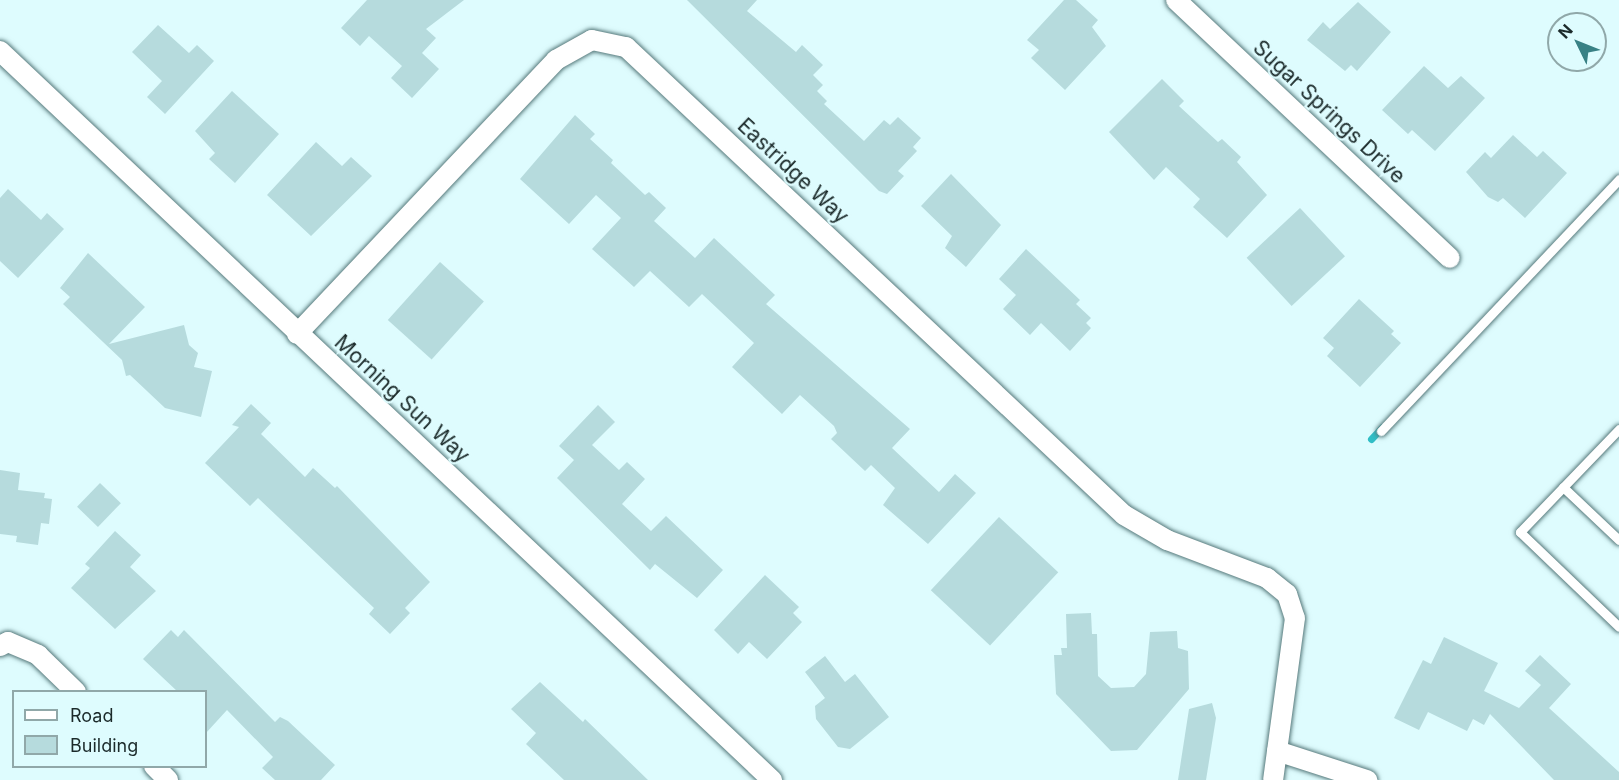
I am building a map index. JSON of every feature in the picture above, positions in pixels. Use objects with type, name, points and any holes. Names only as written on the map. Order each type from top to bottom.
[{"type":"street","name":"Sugar Springs Drive","points":[[1176,0],[1450,258]]},
{"type":"street","name":"Eastridge Way","points":[[297,334],[556,60],[592,40],[626,47],[1124,515],[1167,540],[1267,578],[1287,594],[1295,618],[1277,751]]},
{"type":"street","name":"Morning Sun Way","points":[[0,51],[297,334],[772,780]]},
{"type":"street","points":[[0,646],[8,642],[38,655],[74,690]]},
{"type":"street","points":[[1273,780],[1277,751],[1367,780]]},
{"type":"street","points":[[156,768],[168,780]]},
{"type":"lane","points":[[1381,431],[1619,179]]},
{"type":"lane","points":[[1619,429],[1520,532],[1619,627]]},
{"type":"lane","points":[[1563,487],[1619,540]]},
{"type":"building","points":[[367,0],[464,0],[426,29],[436,38],[422,53],[439,69],[412,98],[391,78],[402,66],[369,36],[360,46],[341,28]]},
{"type":"building","points":[[687,0],[757,0],[747,11],[796,52],[802,45],[823,65],[813,75],[823,85],[817,91],[827,101],[824,104],[864,141],[884,120],[890,125],[898,117],[921,138],[913,147],[917,151],[898,171],[904,176],[887,194],[879,191]]},
{"type":"building","points":[[1064,0],[1076,0],[1098,20],[1092,27],[1106,46],[1065,90],[1031,58],[1039,50],[1027,40]]},
{"type":"building","points":[[1358,2],[1391,32],[1357,71],[1351,65],[1345,71],[1307,40],[1323,22],[1330,29]]},
{"type":"building","points":[[158,25],[189,53],[197,45],[214,61],[165,114],[147,97],[162,81],[132,52]]},
{"type":"building","points":[[1424,66],[1448,88],[1461,76],[1485,98],[1435,151],[1412,130],[1408,134],[1382,110]]},
{"type":"building","points":[[1162,79],[1184,101],[1179,106],[1218,142],[1222,139],[1241,157],[1237,162],[1267,195],[1227,238],[1193,207],[1200,199],[1166,167],[1154,180],[1109,132]]},
{"type":"building","points":[[232,91],[279,134],[235,183],[209,159],[215,153],[195,131]]},
{"type":"building","points":[[575,115],[595,134],[590,139],[613,160],[611,163],[645,195],[649,192],[666,208],[654,221],[695,258],[714,238],[775,295],[766,304],[910,429],[892,448],[939,492],[955,474],[976,493],[928,544],[883,505],[895,488],[871,465],[865,471],[831,439],[837,433],[834,426],[800,395],[782,414],[732,367],[754,343],[702,294],[689,307],[650,271],[634,287],[592,249],[621,218],[596,195],[569,224],[520,179]]},
{"type":"building","points":[[1513,135],[1537,157],[1543,151],[1567,173],[1525,218],[1503,198],[1498,202],[1488,197],[1466,172],[1485,152],[1491,158]]},
{"type":"building","points":[[316,142],[342,166],[351,157],[372,176],[311,236],[267,195]]},
{"type":"building","points":[[951,174],[1001,225],[966,267],[945,248],[952,236],[921,206]]},
{"type":"building","points":[[8,189],[41,220],[47,213],[64,229],[18,278],[0,261],[0,198]]},
{"type":"building","points":[[1300,208],[1345,256],[1292,306],[1247,258]]},
{"type":"building","points":[[1026,249],[1080,300],[1076,304],[1091,318],[1086,323],[1091,328],[1070,351],[1041,323],[1030,335],[1003,309],[1016,295],[999,279]]},
{"type":"building","points":[[88,253],[145,307],[109,344],[184,325],[189,345],[198,353],[194,367],[212,371],[201,417],[165,408],[130,375],[126,376],[122,360],[63,304],[70,297],[60,288]]},
{"type":"building","points":[[440,262],[484,301],[432,359],[388,320]]},
{"type":"building","points":[[1359,299],[1394,331],[1391,334],[1401,343],[1360,387],[1327,356],[1334,348],[1323,338]]},
{"type":"building","points":[[251,404],[271,423],[261,434],[305,477],[313,468],[335,488],[337,486],[430,582],[405,608],[410,613],[390,634],[369,614],[374,608],[258,498],[250,506],[205,463],[239,427],[232,425]]},
{"type":"building","points":[[598,405],[615,422],[592,445],[619,470],[627,462],[645,479],[622,504],[651,531],[666,516],[723,570],[697,598],[655,564],[650,570],[557,478],[574,460],[559,446]]},
{"type":"building","points":[[0,470],[20,473],[18,490],[45,493],[44,498],[52,499],[49,524],[41,523],[38,545],[16,542],[17,536],[0,534]]},
{"type":"building","points":[[100,483],[121,503],[98,527],[77,507]]},
{"type":"building","points":[[999,517],[1058,572],[990,645],[931,590]]},
{"type":"building","points":[[115,531],[141,555],[130,567],[156,591],[115,629],[71,588],[90,568],[85,564]]},
{"type":"building","points":[[765,575],[799,607],[793,613],[802,622],[767,659],[749,642],[738,654],[714,630]]},
{"type":"building","points":[[1091,613],[1092,634],[1097,634],[1098,676],[1111,688],[1134,687],[1146,674],[1150,632],[1177,631],[1178,648],[1188,651],[1189,689],[1137,750],[1111,751],[1056,694],[1054,655],[1062,655],[1061,648],[1067,648],[1066,614]]},
{"type":"building","points":[[171,630],[178,637],[184,630],[275,722],[280,717],[288,721],[335,765],[321,780],[275,780],[262,768],[273,757],[227,710],[207,732],[207,690],[176,690],[143,659]]},
{"type":"building","points":[[1444,637],[1498,663],[1484,691],[1519,708],[1541,685],[1525,671],[1540,655],[1571,684],[1549,708],[1619,772],[1619,780],[1554,780],[1490,714],[1484,725],[1473,719],[1467,731],[1428,712],[1419,730],[1394,718],[1423,660],[1431,664]]},
{"type":"building","points":[[825,656],[845,682],[855,674],[889,717],[850,749],[838,747],[816,719],[815,706],[825,698],[805,672]]},
{"type":"building","points":[[540,682],[583,722],[585,719],[648,780],[564,780],[526,744],[536,733],[511,709]]},
{"type":"building","points":[[1212,703],[1216,718],[1206,780],[1178,780],[1189,709]]},
{"type":"waterway","points":[[1371,439],[1382,427]]}]
